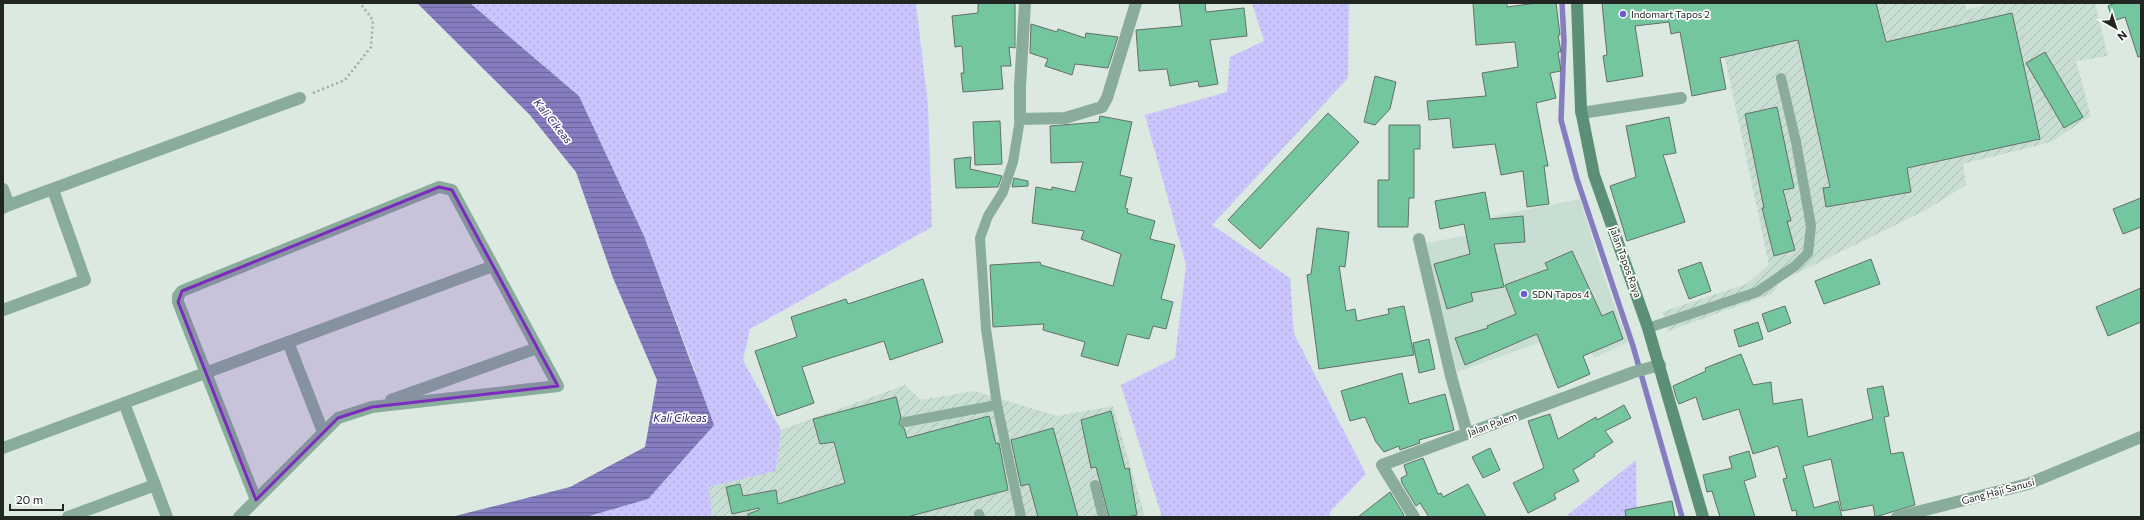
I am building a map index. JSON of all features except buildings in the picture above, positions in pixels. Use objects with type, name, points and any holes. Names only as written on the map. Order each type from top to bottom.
[{"type":"main road","name":"Jalan Tapos Raya","points":[[1577,3],[1581,113],[1594,175],[1660,365],[1703,517]]},
{"type":"street","points":[[1025,3],[1020,86],[1020,119],[1065,118],[1102,107],[1107,98],[1136,3]]},
{"type":"street","points":[[3,189],[6,207],[300,98]]},
{"type":"street","points":[[1581,113],[1681,98]]},
{"type":"street","points":[[256,500],[178,302],[178,296],[182,291],[440,187],[452,190],[558,386],[372,407]]},
{"type":"street","points":[[3,310],[85,280],[53,190]]},
{"type":"street","points":[[1419,239],[1451,376],[1467,433]]},
{"type":"street","points":[[3,448],[493,266]]},
{"type":"street","points":[[288,342],[323,432]]},
{"type":"street","points":[[239,517],[338,418],[537,348]]},
{"type":"street","name":"Jalan Palem","points":[[1414,517],[1382,466],[1467,433],[1634,372],[1660,365]]},
{"type":"street","points":[[124,403],[167,517]]},
{"type":"street","name":"Gang Haji Sanusi","points":[[1897,517],[2028,484],[2141,437]]},
{"type":"street","points":[[75,516],[155,485]]},
{"type":"lane","points":[[1648,328],[1757,292],[1795,266],[1808,253],[1811,226],[1796,142],[1781,78]]},
{"type":"lane","points":[[1020,119],[1013,162],[1003,192],[988,216],[980,238],[986,329],[997,405],[1021,517]]},
{"type":"lane","points":[[905,422],[997,405]]},
{"type":"lane","points":[[1094,485],[1103,517]]},
{"type":"path","points":[[300,98],[344,80],[371,47],[373,20],[360,3]]},
{"type":"highlighted area","points":[[439,187],[452,190],[558,386],[372,407],[338,418],[256,500],[178,302],[182,291]]},
{"type":"shaded area","points":[[470,3],[916,3],[928,105],[932,227],[750,329],[743,360],[781,430],[776,471],[709,487],[712,517],[586,517],[648,499],[695,370],[644,236],[579,96]]},
{"type":"shaded area","points":[[1252,3],[1349,3],[1348,78],[1212,225],[1290,278],[1294,334],[1366,474],[1329,513],[1331,517],[1162,517],[1121,385],[1175,358],[1186,265],[1145,115],[1227,92],[1230,57],[1264,41]]},
{"type":"shaded area","points":[[1711,3],[1964,3],[1967,10],[1992,3],[2095,3],[2108,56],[2076,61],[2091,116],[2051,142],[1963,164],[1966,185],[1926,210],[1781,281],[1772,294],[1668,331],[1667,321],[1662,312],[1746,284],[1769,265],[1727,67]]},
{"type":"shaded area","name":"SDN Tapos 4","points":[[1580,199],[1604,277],[1628,342],[1594,358],[1578,329],[1457,372],[1426,243],[1492,231],[1494,216]],"holes":[[[1585,323],[1622,339],[1597,350]]]},
{"type":"shaded area","points":[[905,385],[921,400],[974,391],[1057,416],[1113,406],[1145,517],[712,517],[709,487],[776,471],[781,430]]},
{"type":"shaded area","points":[[1636,460],[1637,517],[1565,517]]},
{"type":"water","name":"Kali Cikeas","points":[[417,3],[470,3],[579,96],[644,236],[714,425],[648,499],[586,517],[451,517],[570,487],[645,447],[657,380],[613,278],[576,172],[529,114]]},
{"type":"waterway","points":[[1562,3],[1564,41],[1561,120],[1577,179],[1633,346],[1682,517]]},
{"type":"place","name":"Indomart Tapos 2","points":[[1623,14]]},
{"type":"place","name":"SDN Tapos 4","points":[[1524,294]]}]
